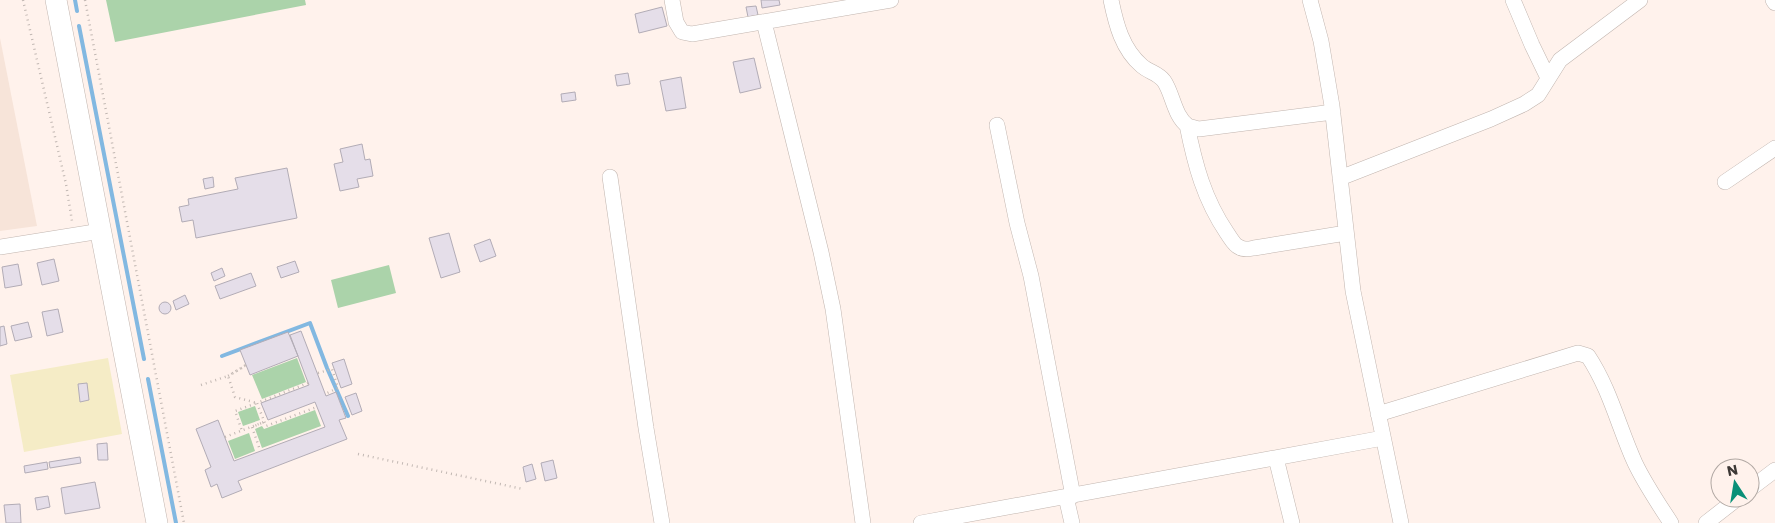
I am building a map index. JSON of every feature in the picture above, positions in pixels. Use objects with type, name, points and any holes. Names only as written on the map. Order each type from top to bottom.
[{"type":"main road","points":[[56,0],[157,523]]},
{"type":"street","points":[[672,0],[676,22],[682,32],[692,34],[764,22],[813,7],[891,0]]},
{"type":"street","points":[[1111,0],[1120,36],[1130,54],[1142,66],[1165,82],[1179,115],[1187,125],[1204,192],[1222,226],[1237,247],[1243,249],[1254,248],[1346,233]]},
{"type":"street","points":[[1310,0],[1321,41],[1333,112],[1353,291],[1401,523]]},
{"type":"street","points":[[1513,0],[1548,78]]},
{"type":"street","points":[[1340,178],[1491,119],[1524,104],[1538,95],[1560,60],[1640,0]]},
{"type":"street","points":[[764,22],[833,309],[863,523]]},
{"type":"street","points":[[1187,125],[1199,130],[1333,112]]},
{"type":"street","points":[[997,125],[1017,222],[1032,276],[1070,497],[1072,523]]},
{"type":"street","points":[[1725,182],[1775,148]]},
{"type":"street","points":[[610,178],[646,428],[662,523]]},
{"type":"street","points":[[0,247],[101,230]]},
{"type":"street","points":[[1378,414],[1578,353],[1588,356],[1595,366],[1634,461],[1647,487],[1671,523]]},
{"type":"street","points":[[921,523],[1383,438]]},
{"type":"street","points":[[1276,458],[1292,523]]},
{"type":"street","points":[[1760,481],[1775,470]]},
{"type":"street","points":[[1706,523],[1725,508]]},
{"type":"path","points":[[23,0],[66,184],[75,235]]},
{"type":"path","points":[[85,0],[184,523]]},
{"type":"path","points":[[201,385],[228,376],[245,366],[246,365],[228,376]]},
{"type":"path","points":[[318,373],[332,369],[338,388],[326,394]]},
{"type":"path","points":[[228,376],[235,397],[257,403]]},
{"type":"path","points":[[242,431],[235,410],[308,383]]},
{"type":"path","points":[[257,403],[266,426],[317,407]]},
{"type":"path","points":[[225,438],[264,422]]},
{"type":"path","points":[[260,450],[252,427],[264,422]]},
{"type":"path","points":[[358,454],[523,488]]},
{"type":"shaded area","points":[[0,38],[37,226],[0,231]]},
{"type":"green space","points":[[106,0],[305,0],[306,5],[115,42]]},
{"type":"green space","points":[[389,265],[396,293],[338,308],[331,280]]},
{"type":"green space","points":[[297,358],[306,382],[262,399],[252,375]]},
{"type":"green space","points":[[255,406],[260,420],[243,426],[238,412]]},
{"type":"green space","points":[[315,410],[321,426],[262,448],[255,429],[262,426],[264,429]]},
{"type":"green space","points":[[249,433],[255,451],[235,459],[228,441]]},
{"type":"sand","points":[[108,358],[122,434],[24,452],[10,375]]},
{"type":"building","points":[[761,0],[779,0],[780,5],[762,8]]},
{"type":"building","points":[[756,6],[758,15],[748,17],[746,7]]},
{"type":"building","points":[[662,7],[667,26],[639,33],[635,14]]},
{"type":"building","points":[[754,58],[761,88],[740,93],[733,62]]},
{"type":"building","points":[[628,73],[630,84],[617,86],[615,75]]},
{"type":"building","points":[[681,77],[686,108],[666,111],[660,81]]},
{"type":"building","points":[[575,92],[576,100],[562,102],[561,94]]},
{"type":"building","points":[[362,144],[365,160],[370,159],[373,176],[357,179],[359,187],[340,191],[334,164],[343,162],[340,149]]},
{"type":"building","points":[[287,168],[297,218],[196,238],[193,220],[182,222],[179,207],[189,205],[188,199],[238,189],[235,178]]},
{"type":"building","points":[[213,177],[214,187],[205,189],[203,179]]},
{"type":"building","points":[[449,233],[460,272],[441,278],[429,238]]},
{"type":"building","points":[[490,239],[496,256],[480,262],[474,245]]},
{"type":"building","points":[[54,259],[59,281],[42,285],[37,263]]},
{"type":"building","points":[[295,261],[299,272],[281,278],[277,267]]},
{"type":"building","points":[[18,264],[22,285],[5,288],[2,267]]},
{"type":"building","points":[[222,268],[225,276],[214,281],[211,273]]},
{"type":"building","points":[[251,273],[256,286],[220,299],[215,286]]},
{"type":"building","points":[[185,295],[189,304],[176,310],[173,301]]},
{"type":"building","points":[[163,302],[167,302],[171,308],[167,314],[163,314],[159,310],[159,306]]},
{"type":"building","points":[[58,309],[63,332],[47,336],[42,312]]},
{"type":"building","points":[[28,322],[32,337],[15,341],[11,326]]},
{"type":"building","points":[[4,326],[7,344],[0,346],[0,327]]},
{"type":"building","points":[[301,331],[326,396],[336,392],[346,418],[339,420],[347,439],[238,481],[242,490],[222,498],[217,484],[211,487],[205,470],[211,467],[196,429],[218,420],[234,461],[325,427],[315,402],[268,420],[261,403],[309,385],[290,335]]},
{"type":"building","points":[[288,332],[298,356],[250,375],[240,350]]},
{"type":"building","points":[[344,359],[352,384],[341,388],[332,363]]},
{"type":"building","points":[[87,383],[89,400],[80,402],[78,384]]},
{"type":"building","points":[[356,393],[362,411],[352,415],[345,397]]},
{"type":"building","points":[[107,443],[108,460],[98,460],[97,444]]},
{"type":"building","points":[[80,457],[81,463],[50,468],[49,462]]},
{"type":"building","points":[[553,460],[557,478],[545,481],[541,463]]},
{"type":"building","points":[[47,462],[48,469],[25,473],[24,466]]},
{"type":"building","points":[[532,464],[536,479],[526,482],[523,467]]},
{"type":"building","points":[[95,482],[100,508],[65,514],[61,488]]},
{"type":"building","points":[[48,496],[50,507],[37,510],[35,498]]},
{"type":"building","points":[[20,504],[21,523],[6,523],[4,505]]},
{"type":"waterway","points":[[75,0],[77,11]]},
{"type":"waterway","points":[[79,26],[144,359]]},
{"type":"waterway","points":[[222,356],[310,323],[348,416]]},
{"type":"waterway","points":[[148,379],[176,523]]}]
